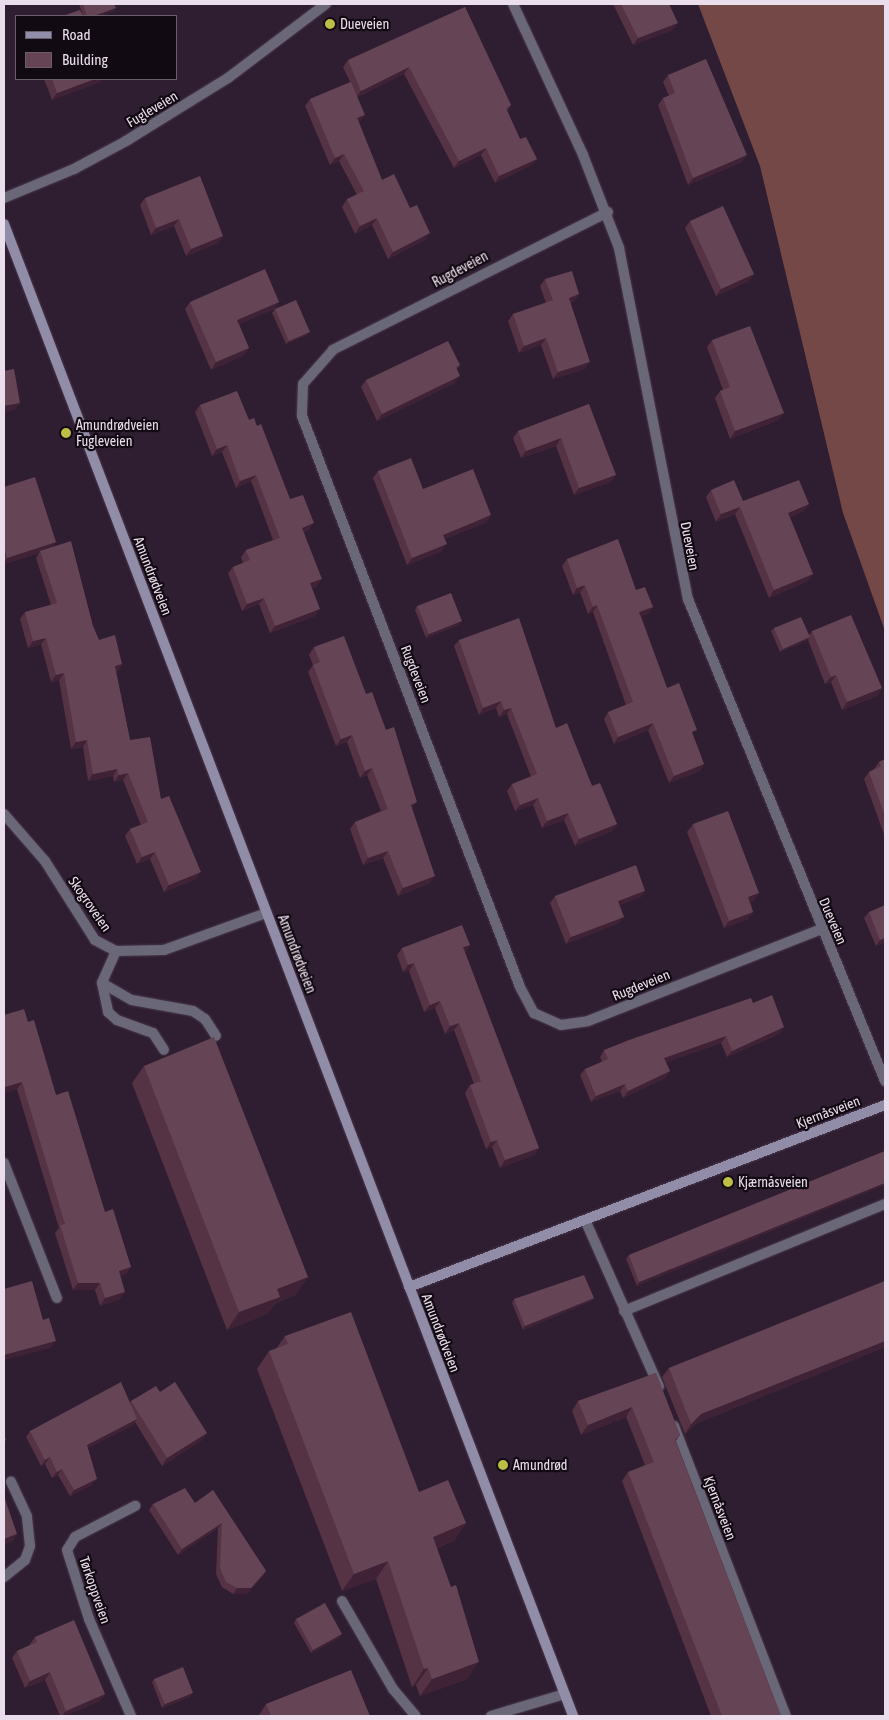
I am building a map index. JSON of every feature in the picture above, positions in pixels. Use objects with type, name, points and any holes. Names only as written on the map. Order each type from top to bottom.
[{"type":"main road","name":"Amundrødveien","points":[[4,224],[573,1716]]},
{"type":"main road","name":"Kjernåsveien","points":[[409,1287],[586,1222],[885,1105]]},
{"type":"street","name":"Fugleveien","points":[[4,198],[74,169],[166,117],[228,78],[326,4]]},
{"type":"street","name":"Dueveien","points":[[514,4],[608,212],[636,328],[683,582],[821,929],[885,1081]]},
{"type":"street","name":"Rugdeveien","points":[[608,212],[333,350],[303,384],[302,416],[520,987],[534,1013],[561,1025],[588,1021],[821,929]]},
{"type":"street","name":"Skogroveien","points":[[4,814],[45,861],[95,940],[116,951]]},
{"type":"street","points":[[164,1050],[153,1033],[117,1020],[108,1012],[102,983],[116,951],[164,950],[266,913]]},
{"type":"street","points":[[102,983],[132,1000],[193,1011],[205,1019],[216,1036]]},
{"type":"street","points":[[4,1163],[57,1298]]},
{"type":"street","points":[[624,1311],[885,1204]]},
{"type":"street","points":[[586,1222],[664,1400]]},
{"type":"street","name":"Kjernåsveien","points":[[670,1416],[786,1716]]},
{"type":"street","points":[[4,1577],[25,1560],[30,1546],[28,1516],[11,1481]]},
{"type":"street","name":"Tørkoppveien","points":[[131,1716],[89,1619],[67,1550],[75,1537],[135,1506]]},
{"type":"street","points":[[342,1601],[392,1688],[416,1716]]},
{"type":"street","points":[[491,1716],[565,1694]]},
{"type":"shaded area","points":[[698,4],[885,5],[885,631],[843,513],[760,166]]},
{"type":"building","points":[[83,4],[114,4],[116,8],[96,15],[87,15]]},
{"type":"building","points":[[621,4],[669,4],[678,23],[638,38]]},
{"type":"building","points":[[465,7],[511,105],[506,108],[520,139],[526,137],[537,159],[499,176],[486,148],[459,161],[409,67],[361,91],[348,60]]},
{"type":"building","points":[[80,10],[82,15],[66,15]]},
{"type":"building","points":[[706,59],[747,155],[693,178],[663,98],[675,93],[668,75]]},
{"type":"building","points":[[52,80],[92,80],[57,93]]},
{"type":"building","points":[[351,82],[365,115],[357,118],[382,180],[394,174],[410,208],[417,205],[430,233],[393,252],[377,218],[360,226],[347,199],[364,191],[344,154],[335,158],[310,99]]},
{"type":"building","points":[[200,176],[223,236],[191,249],[179,219],[156,228],[145,198]]},
{"type":"building","points":[[723,206],[754,274],[721,289],[690,221]]},
{"type":"building","points":[[265,269],[279,302],[237,320],[249,348],[216,362],[190,302]]},
{"type":"building","points":[[572,271],[579,294],[569,298],[590,362],[558,372],[546,338],[524,346],[513,314],[553,300],[545,279]]},
{"type":"building","points":[[296,300],[310,332],[289,341],[275,309]]},
{"type":"building","points":[[750,326],[784,413],[735,431],[720,391],[730,387],[712,340]]},
{"type":"building","points":[[448,341],[460,365],[456,367],[460,376],[382,414],[366,380]]},
{"type":"building","points":[[14,369],[20,403],[4,406],[4,371]]},
{"type":"building","points":[[237,391],[249,420],[254,418],[257,426],[261,424],[290,499],[303,495],[314,523],[302,528],[322,579],[310,583],[320,609],[275,626],[264,598],[247,604],[233,567],[250,560],[246,550],[280,538],[256,475],[240,481],[227,445],[217,449],[200,405]]},
{"type":"building","points":[[589,404],[616,475],[579,488],[561,438],[526,451],[518,431]]},
{"type":"building","points":[[411,458],[423,489],[473,469],[491,515],[443,535],[447,544],[412,558],[378,471]]},
{"type":"building","points":[[35,477],[56,542],[7,558],[4,547],[4,487]]},
{"type":"building","points":[[734,480],[743,501],[799,480],[809,504],[788,513],[813,574],[774,590],[740,507],[721,514],[711,490]]},
{"type":"building","points":[[618,539],[636,590],[645,587],[653,607],[639,612],[667,688],[679,683],[697,730],[692,732],[704,764],[674,776],[653,723],[618,737],[608,712],[633,702],[597,605],[593,607],[585,585],[577,588],[567,559]]},
{"type":"building","points":[[71,541],[93,626],[99,640],[115,635],[122,664],[115,666],[130,740],[150,737],[161,799],[169,796],[201,872],[169,885],[155,852],[142,857],[130,829],[148,822],[128,773],[119,775],[117,769],[93,774],[87,740],[76,742],[64,673],[56,675],[46,638],[33,641],[25,612],[57,603],[40,551]]},
{"type":"building","points":[[451,593],[462,621],[429,634],[417,606]]},
{"type":"building","points":[[851,615],[882,688],[847,702],[836,675],[831,677],[812,631]]},
{"type":"building","points":[[801,617],[810,637],[783,649],[774,628]]},
{"type":"building","points":[[519,618],[556,728],[567,723],[592,786],[600,783],[617,824],[579,839],[568,813],[547,821],[538,798],[520,805],[512,784],[537,774],[511,708],[504,710],[501,701],[483,708],[459,640]]},
{"type":"building","points":[[344,636],[366,694],[372,692],[386,730],[394,727],[417,802],[411,805],[435,876],[403,888],[388,851],[368,858],[355,822],[388,809],[372,768],[365,771],[352,735],[341,739],[313,665],[320,662],[314,647]]},
{"type":"building","points":[[885,759],[885,816],[869,772],[881,766],[879,762]]},
{"type":"building","points":[[728,811],[759,893],[748,897],[753,912],[729,921],[693,824]]},
{"type":"building","points":[[636,865],[645,891],[618,901],[624,917],[571,937],[555,896]]},
{"type":"building","points":[[885,905],[885,938],[880,940],[869,912]]},
{"type":"building","points":[[462,925],[470,945],[463,947],[539,1148],[505,1160],[497,1140],[491,1142],[470,1085],[481,1081],[459,1023],[450,1026],[440,1001],[430,1005],[414,963],[408,965],[402,948]]},
{"type":"building","points":[[772,995],[784,1027],[732,1051],[726,1036],[664,1058],[670,1071],[628,1091],[625,1084],[596,1096],[585,1069],[608,1059],[604,1050],[751,998],[753,1003]]},
{"type":"building","points":[[24,1009],[28,1022],[34,1020],[56,1095],[68,1091],[105,1212],[113,1209],[131,1267],[119,1271],[125,1292],[105,1298],[100,1283],[78,1283],[60,1225],[65,1224],[22,1082],[5,1087],[4,1015]]},
{"type":"building","points":[[214,1037],[308,1277],[277,1289],[280,1297],[239,1312],[144,1066]]},
{"type":"building","points":[[885,1151],[885,1183],[639,1282],[629,1255]]},
{"type":"building","points":[[584,1275],[594,1298],[525,1326],[514,1299]]},
{"type":"building","points":[[32,1281],[43,1320],[49,1318],[56,1341],[4,1355],[4,1289]]},
{"type":"building","points":[[885,1281],[885,1341],[701,1414],[691,1424],[669,1368]]},
{"type":"building","points":[[351,1312],[419,1492],[448,1480],[466,1523],[433,1537],[451,1587],[456,1585],[479,1662],[432,1679],[428,1668],[424,1669],[388,1561],[354,1574],[269,1351],[288,1344],[285,1336]]},
{"type":"building","points":[[656,1373],[680,1435],[675,1440],[781,1716],[722,1716],[628,1472],[654,1462],[632,1407],[588,1425],[578,1401]]},
{"type":"building","points":[[121,1382],[137,1419],[87,1445],[97,1479],[74,1490],[62,1469],[57,1472],[50,1457],[45,1460],[30,1431]]},
{"type":"building","points":[[175,1382],[207,1433],[167,1458],[131,1401],[156,1386],[160,1392]]},
{"type":"building","points":[[185,1488],[195,1503],[213,1490],[266,1571],[251,1588],[237,1588],[226,1582],[220,1568],[222,1523],[182,1549],[153,1504]]},
{"type":"building","points":[[4,1496],[17,1534],[4,1539]]},
{"type":"building","points":[[325,1603],[342,1634],[313,1650],[296,1619]]},
{"type":"building","points":[[74,1620],[105,1694],[66,1711],[50,1672],[30,1681],[17,1651],[37,1642],[35,1637]]},
{"type":"building","points":[[183,1667],[193,1693],[165,1704],[154,1679]]},
{"type":"building","points":[[351,1670],[370,1716],[271,1716],[266,1704]]},
{"type":"place","name":"Dueveien","points":[[330,24]]},
{"type":"place","name":"Amundrødveien Fugleveien","points":[[66,433]]},
{"type":"place","name":"Kjærnåsveien","points":[[728,1182]]},
{"type":"place","name":"Amundrød","points":[[503,1465]]}]
